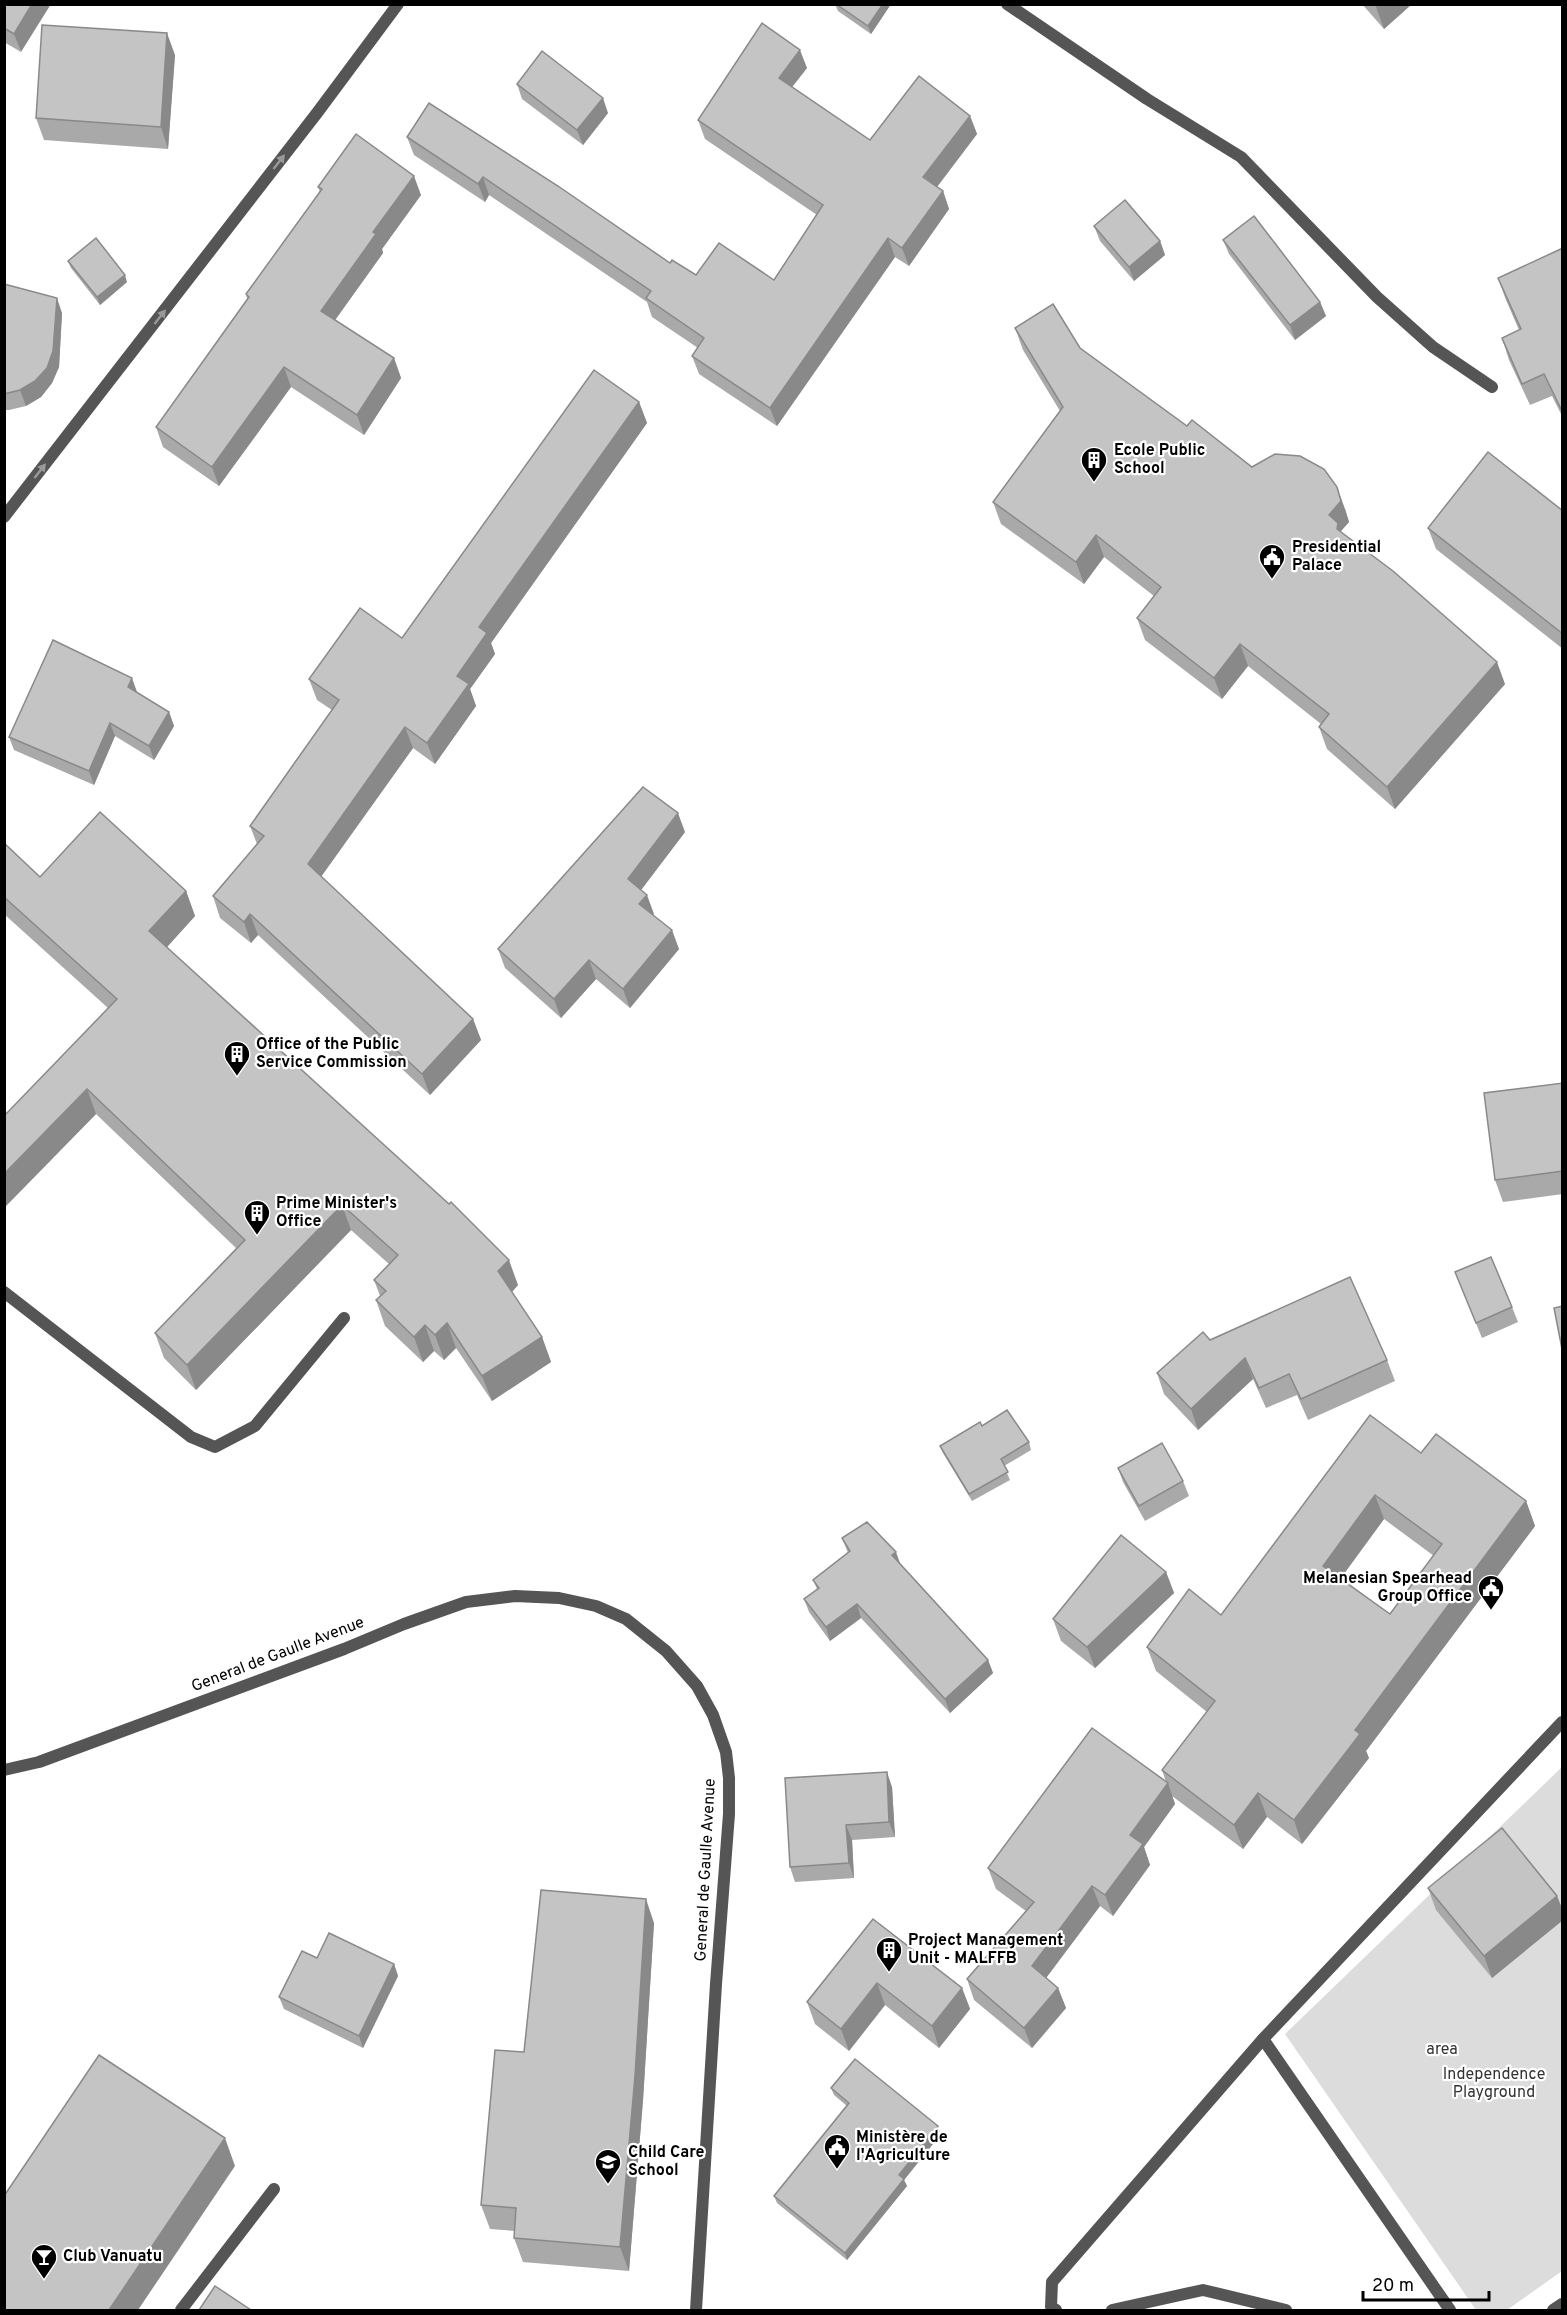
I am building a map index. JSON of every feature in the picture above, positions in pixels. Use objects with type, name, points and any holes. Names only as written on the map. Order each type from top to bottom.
[{"type":"street","points":[[4,517],[317,113],[398,4]]},
{"type":"street","points":[[1007,4],[1147,99],[1241,156],[1377,297],[1432,346],[1492,387]]},
{"type":"street","points":[[4,1292],[191,1437],[215,1447],[255,1426],[344,1318]]},
{"type":"street","name":"General de Gaulle Avenue","points":[[4,1770],[39,1762],[466,1602],[515,1596],[559,1598],[596,1606],[626,1619],[666,1652],[697,1686],[713,1715],[726,1752],[729,1778],[729,1814],[696,2310]]},
{"type":"street","points":[[1056,2310],[1051,2307],[1052,2282],[1263,2039],[1563,1722]]},
{"type":"street","points":[[1263,2039],[1450,2310]]},
{"type":"street","points":[[181,2310],[274,2189]]},
{"type":"street","points":[[1112,2310],[1203,2290],[1286,2310]]},
{"type":"street","points":[[1553,2310],[1563,2304]]},
{"type":"green space","name":"area","points":[[1562,1767],[1562,2271],[1507,2310],[1476,2310],[1285,2034]]},
{"type":"building","points":[[4,4],[32,4],[14,34],[4,28]]},
{"type":"building","points":[[836,4],[883,4],[868,26]]},
{"type":"building","points":[[762,23],[800,50],[779,78],[870,140],[919,76],[970,116],[923,177],[943,191],[902,248],[888,238],[770,408],[692,356],[704,338],[646,298],[651,291],[483,177],[478,184],[407,137],[429,103],[558,186],[670,263],[672,260],[696,275],[719,243],[774,280],[823,205],[698,120]]},
{"type":"building","points":[[42,25],[167,33],[161,127],[36,118]]},
{"type":"building","points":[[542,51],[603,98],[577,130],[517,84]]},
{"type":"building","points":[[356,134],[414,176],[373,232],[376,234],[321,311],[394,358],[357,415],[284,367],[212,467],[156,427],[249,297],[246,294],[322,189],[318,187]]},
{"type":"building","points":[[1125,200],[1160,241],[1129,267],[1094,226]]},
{"type":"building","points":[[1254,216],[1320,302],[1290,325],[1223,240]]},
{"type":"building","points":[[96,238],[125,275],[97,297],[68,261]]},
{"type":"building","points":[[1563,248],[1563,413],[1544,374],[1522,384],[1502,338],[1521,329],[1498,278]]},
{"type":"building","points":[[4,284],[57,298],[53,351],[47,368],[35,381],[20,390],[4,394]]},
{"type":"building","points":[[1053,304],[1080,348],[1187,426],[1192,420],[1252,467],[1275,454],[1300,456],[1324,469],[1337,487],[1341,501],[1329,515],[1338,523],[1337,529],[1393,571],[1497,662],[1387,787],[1319,727],[1329,714],[1240,644],[1214,678],[1137,618],[1161,587],[1096,535],[1076,562],[993,502],[1063,407],[1015,328]]},
{"type":"building","points":[[594,370],[639,402],[479,627],[487,633],[457,676],[469,684],[427,743],[405,727],[308,864],[473,1019],[422,1074],[250,914],[244,922],[213,896],[264,836],[250,826],[339,700],[309,679],[360,608],[402,638]]},
{"type":"building","points":[[1488,452],[1563,511],[1563,634],[1428,528]]},
{"type":"building","points":[[53,640],[132,678],[128,687],[169,712],[149,746],[110,723],[89,771],[9,737]]},
{"type":"building","points":[[643,787],[678,813],[628,879],[647,895],[639,904],[672,930],[623,989],[589,960],[554,999],[498,949]]},
{"type":"building","points":[[100,812],[186,891],[149,931],[449,1204],[451,1202],[509,1260],[498,1271],[542,1337],[482,1376],[447,1323],[435,1335],[425,1325],[414,1337],[376,1300],[386,1291],[374,1280],[398,1255],[342,1205],[187,1365],[155,1333],[245,1240],[87,1089],[4,1174],[4,1116],[117,999],[4,897],[4,843],[40,877]]},
{"type":"building","points":[[1563,1083],[1563,1171],[1495,1180],[1484,1093]]},
{"type":"building","points":[[1491,1257],[1512,1307],[1476,1323],[1455,1272]]},
{"type":"building","points":[[1350,1277],[1387,1360],[1301,1399],[1289,1374],[1259,1388],[1245,1358],[1191,1409],[1157,1373],[1203,1332],[1210,1340]]},
{"type":"building","points":[[1563,1306],[1563,1354],[1554,1308]]},
{"type":"building","points":[[1007,1410],[1029,1442],[1001,1459],[1008,1472],[969,1494],[940,1446],[980,1422],[982,1426]]},
{"type":"building","points":[[1370,1415],[1421,1453],[1436,1434],[1526,1501],[1355,1730],[1360,1734],[1294,1820],[1258,1793],[1234,1825],[1162,1770],[1215,1701],[1147,1647],[1189,1589],[1221,1615]],"holes":[[[1375,1495],[1442,1544],[1390,1614],[1323,1566]]]},
{"type":"building","points":[[1162,1443],[1183,1481],[1139,1506],[1118,1468]]},
{"type":"building","points":[[867,1522],[896,1552],[892,1555],[988,1660],[945,1699],[857,1604],[826,1627],[804,1599],[819,1588],[813,1580],[850,1551],[842,1538]]},
{"type":"building","points":[[1121,1535],[1166,1572],[1087,1647],[1053,1619]]},
{"type":"building","points":[[1092,1728],[1168,1783],[1130,1835],[1143,1844],[1105,1895],[1092,1886],[1032,1966],[1058,1988],[1024,2028],[967,1979],[1034,1902],[988,1868]]},
{"type":"building","points":[[887,1772],[889,1822],[846,1825],[849,1863],[790,1867],[785,1778]]},
{"type":"building","points":[[1502,1828],[1557,1896],[1484,1956],[1428,1888]]},
{"type":"building","points":[[541,1890],[646,1899],[635,2076],[620,2247],[514,2238],[516,2208],[481,2205],[495,2050],[524,2052]]},
{"type":"building","points":[[873,1919],[962,1988],[932,2026],[877,1983],[841,2029],[807,2002]]},
{"type":"building","points":[[329,1933],[394,1964],[359,2036],[279,1997],[302,1951],[317,1958]]},
{"type":"building","points":[[99,2055],[225,2138],[109,2310],[4,2310],[4,2196]]},
{"type":"building","points":[[855,2059],[938,2126],[899,2175],[904,2179],[845,2253],[774,2196],[849,2103],[831,2088]]},
{"type":"building","points":[[215,2286],[251,2310],[199,2310]]},
{"type":"place","name":"Ecole Public School","points":[[1094,483]]},
{"type":"place","name":"Presidential Palace","points":[[1272,580]]},
{"type":"place","name":"Office of the Public Service Commission","points":[[237,1077]]},
{"type":"place","name":"Prime Minister's Office","points":[[257,1236]]},
{"type":"place","name":"Melanesian Spearhead Group Office","points":[[1491,1611]]},
{"type":"place","name":"Project Management Unit - MALFFB","points":[[889,1973]]},
{"type":"place","name":"Ministère de l'Agriculture","points":[[837,2170]]},
{"type":"place","name":"Child Care School","points":[[608,2185]]},
{"type":"place","name":"Club Vanuatu","points":[[44,2280]]},
{"type":"park label","name":"Independence Playground","points":[[1494,2084]]}]
